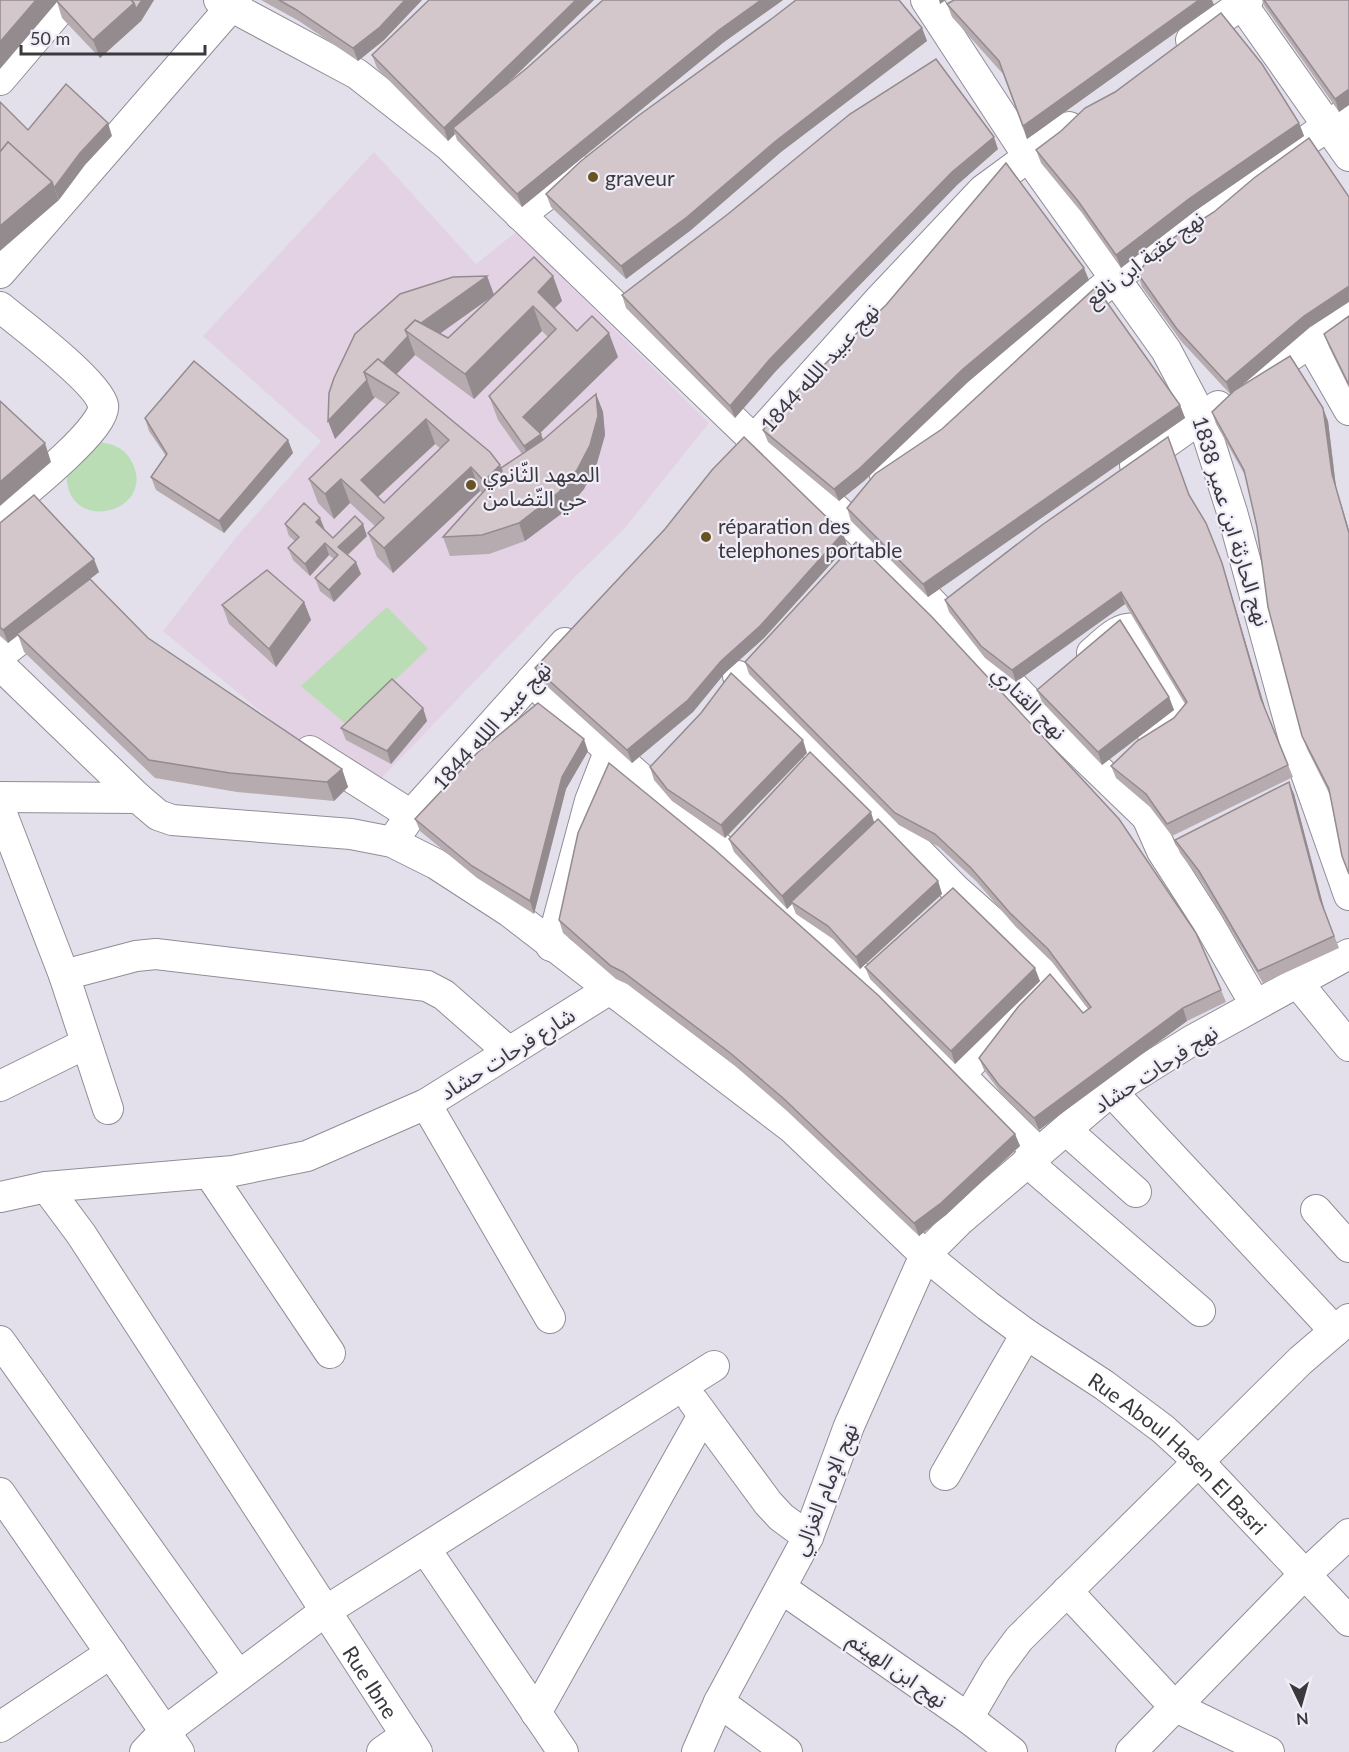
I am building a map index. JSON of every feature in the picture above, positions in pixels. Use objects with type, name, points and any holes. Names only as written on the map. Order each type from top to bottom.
[{"type":"street","points":[[0,80],[68,0]]},
{"type":"street","points":[[1165,59],[1243,1],[1339,118],[1349,156]]},
{"type":"street","points":[[0,273],[229,3]]},
{"type":"street","name":"نهج القتاري","points":[[229,3],[365,66],[458,138],[520,215],[754,440],[854,501],[857,545],[947,600],[1039,697],[1102,773],[1175,845],[1208,921],[1255,1004]]},
{"type":"street","name":"نهج الحارثة ابن عمير 1838","points":[[939,4],[949,54],[1028,156],[1117,278],[1174,362],[1202,418],[1232,512],[1294,739],[1297,784],[1349,894]]},
{"type":"street","name":"نهج عبيد اللله 1844","points":[[731,465],[978,195],[997,177],[1092,111]]},
{"type":"street","name":"نهج عقبة ابن نافع","points":[[854,501],[988,380],[1117,278],[1220,200],[1339,118]]},
{"type":"street","points":[[520,215],[605,151]]},
{"type":"street","points":[[612,305],[639,285]]},
{"type":"street","points":[[0,307],[74,369],[98,395],[104,406],[103,414],[88,433],[0,513]]},
{"type":"street","points":[[1116,479],[1349,316]]},
{"type":"street","points":[[1310,342],[1349,410]]},
{"type":"street","points":[[73,598],[0,663],[158,815],[172,820],[351,834],[392,842],[436,864],[510,912],[551,946],[610,988],[792,1128],[926,1255]]},
{"type":"street","name":"نهج عبيد اللله 1844","points":[[392,842],[411,815],[582,624]]},
{"type":"street","points":[[1073,669],[1116,633],[1133,628],[1138,630],[1180,702],[1180,714],[1102,773]]},
{"type":"street","points":[[738,676],[813,761],[880,830],[956,890],[1078,1002]]},
{"type":"street","points":[[531,681],[609,752],[649,772],[732,844],[797,906],[804,931],[862,979],[960,1074],[1033,1158],[1200,1311]]},
{"type":"street","points":[[291,740],[411,815]]},
{"type":"street","points":[[551,946],[583,822],[609,752]]},
{"type":"street","points":[[0,797],[138,798]]},
{"type":"street","points":[[0,809],[64,975],[108,1109]]},
{"type":"street","points":[[933,913],[956,890]]},
{"type":"street","points":[[64,975],[136,956],[156,954],[427,986],[444,995],[509,1052]]},
{"type":"street","name":"نهج فرحات حشاد","points":[[926,1255],[960,1220],[1111,1091],[1255,1004],[1349,954]]},
{"type":"street","points":[[862,979],[885,957]]},
{"type":"street","points":[[960,1074],[1053,978]]},
{"type":"street","points":[[1297,982],[1349,1046]]},
{"type":"street","name":"شارع فرحات حشاد","points":[[0,1197],[46,1187],[233,1172],[307,1156],[426,1104],[610,988]]},
{"type":"street","points":[[0,1086],[85,1044]]},
{"type":"street","points":[[968,1718],[996,1670],[1019,1639],[1300,1360],[1342,1325],[1111,1091]]},
{"type":"street","points":[[426,1104],[549,1318]]},
{"type":"street","points":[[1066,1130],[1136,1192]]},
{"type":"street","points":[[209,1173],[330,1353]]},
{"type":"street","name":"Rue Ibne","points":[[46,1187],[81,1234],[324,1612],[412,1744]]},
{"type":"street","points":[[1316,1210],[1349,1247]]},
{"type":"street","name":"Rue Aboul Hasen El Basri","points":[[926,1255],[1026,1334],[1140,1410],[1198,1461],[1298,1580],[1349,1621]]},
{"type":"street","name":"نهج الإمام الغزالي","points":[[697,1752],[719,1702],[808,1537],[849,1426],[926,1255]]},
{"type":"street","points":[[945,1474],[1026,1334]]},
{"type":"street","points":[[0,1341],[238,1675]]},
{"type":"street","points":[[0,1493],[111,1653],[163,1745],[238,1675],[324,1612],[426,1550],[714,1366]]},
{"type":"street","points":[[684,1387],[702,1417],[768,1503],[781,1517],[808,1537]]},
{"type":"street","points":[[536,1713],[702,1417]]},
{"type":"street","points":[[1131,1752],[1298,1580],[1349,1534]]},
{"type":"street","points":[[426,1550],[564,1752]]},
{"type":"street","name":"نهج ابن الهيثم","points":[[781,1588],[968,1718],[1012,1752]]},
{"type":"street","points":[[1067,1591],[1174,1706],[1269,1752]]},
{"type":"street","points":[[2,1722],[111,1653]]},
{"type":"street","points":[[719,1702],[787,1752]]},
{"type":"street","points":[[382,1752],[412,1744]]},
{"type":"shaded area","name":"المعهد الثّانوي حي التّضامن","points":[[374,152],[476,264],[516,232],[709,423],[624,529],[373,787],[275,723],[163,631],[233,541],[321,441],[203,336]]},
{"type":"green space","points":[[100,442],[115,446],[127,455],[133,464],[136,482],[131,496],[120,506],[106,511],[91,511],[78,504],[69,490],[67,468]]},
{"type":"green space","points":[[387,607],[428,649],[347,725],[301,686]]},
{"type":"building","points":[[0,0],[36,0],[0,42]]},
{"type":"building","points":[[56,0],[131,0],[134,3],[93,40]]},
{"type":"building","points":[[131,0],[142,0],[136,9]]},
{"type":"building","points":[[279,0],[405,0],[380,27],[353,48]]},
{"type":"building","points":[[429,0],[576,0],[444,128],[372,55]]},
{"type":"building","points":[[603,0],[761,0],[719,30],[517,194],[453,128],[527,68]]},
{"type":"building","points":[[796,0],[899,0],[922,28],[777,140],[687,217],[621,266],[546,194],[581,161],[638,116]]},
{"type":"building","points":[[954,0],[1199,0],[1023,126],[999,61],[947,4]]},
{"type":"building","points":[[1264,0],[1349,0],[1349,89],[1335,99]]},
{"type":"building","points":[[1221,13],[1262,64],[1299,123],[1190,198],[1116,255],[1078,201],[1036,150],[1061,131],[1085,108],[1115,92]]},
{"type":"building","points":[[936,59],[994,137],[952,172],[770,359],[730,406],[622,295],[728,214],[850,114]]},
{"type":"building","points":[[66,84],[108,123],[80,153],[54,188],[52,182],[8,142],[0,152],[0,102],[28,130]]},
{"type":"building","points":[[1309,138],[1349,197],[1349,286],[1304,316],[1226,382],[1177,329],[1138,274],[1154,250],[1214,212],[1254,178]]},
{"type":"building","points":[[8,142],[52,182],[0,226],[0,152]]},
{"type":"building","points":[[1006,163],[1084,268],[963,369],[860,468],[834,489],[763,430],[798,390],[886,305]]},
{"type":"building","points":[[534,257],[553,276],[538,292],[577,331],[592,316],[609,333],[523,417],[541,434],[524,446],[489,396],[556,329],[533,306],[465,374],[405,330],[415,320],[448,338]]},
{"type":"building","points":[[487,276],[421,323],[415,320],[405,330],[408,336],[383,363],[378,359],[364,372],[367,380],[328,421],[329,393],[355,334],[400,294],[453,277]]},
{"type":"building","points":[[1096,287],[1180,405],[923,584],[847,508],[875,474],[942,429]]},
{"type":"building","points":[[1349,316],[1349,385],[1324,334]]},
{"type":"building","points":[[1290,356],[1323,408],[1332,474],[1349,533],[1349,874],[1342,856],[1329,789],[1302,736],[1268,607],[1257,527],[1244,470],[1212,412],[1235,390]]},
{"type":"building","points":[[378,359],[490,452],[500,465],[484,481],[471,467],[384,548],[368,533],[384,518],[341,479],[325,494],[309,479],[399,393],[364,372]],"holes":[[[426,419],[449,440],[384,503],[361,480]]]},
{"type":"building","points":[[194,361],[288,440],[219,521],[151,477],[167,454],[145,418]]},
{"type":"building","points":[[596,394],[598,416],[590,445],[577,470],[559,492],[519,523],[482,535],[443,537],[502,471],[501,468],[543,440]]},
{"type":"building","points":[[0,401],[45,443],[0,482]]},
{"type":"building","points":[[744,437],[843,533],[760,626],[721,661],[688,700],[627,750],[535,668],[665,529],[712,470]]},
{"type":"building","points":[[1168,437],[1189,495],[1206,523],[1222,563],[1261,699],[1288,765],[1167,824],[1146,794],[1111,766],[1137,741],[1174,718],[1187,702],[1121,592],[1012,670],[981,646],[945,600],[1042,525]]},
{"type":"building","points":[[34,495],[94,559],[3,630],[0,627],[0,523]]},
{"type":"building","points":[[304,503],[320,518],[316,522],[333,538],[355,516],[363,524],[338,547],[356,562],[329,590],[315,578],[338,555],[325,543],[305,564],[288,548],[299,537],[285,524]]},
{"type":"building","points":[[856,542],[932,617],[1119,819],[1196,933],[1221,990],[1183,1008],[1034,1118],[999,1085],[979,1058],[1018,1007],[1050,974],[1083,1013],[1091,1007],[1048,949],[1010,913],[971,868],[935,834],[895,813],[745,662]]},
{"type":"building","points":[[267,570],[304,602],[269,649],[222,605]]},
{"type":"building","points":[[90,579],[148,638],[342,769],[327,782],[230,773],[149,760],[17,634]]},
{"type":"building","points":[[1120,620],[1169,697],[1098,752],[1037,690]]},
{"type":"building","points":[[731,673],[803,740],[721,825],[667,789],[650,767],[701,713]]},
{"type":"building","points":[[392,679],[423,708],[387,751],[341,728]]},
{"type":"building","points":[[538,703],[584,739],[562,777],[530,901],[472,866],[415,819],[477,753]]},
{"type":"building","points":[[810,752],[871,812],[782,896],[729,839]]},
{"type":"building","points":[[609,763],[713,848],[879,996],[1015,1134],[941,1203],[914,1223],[783,1098],[729,1052],[623,972],[611,966],[559,920],[578,833]]},
{"type":"building","points":[[1289,782],[1320,899],[1334,936],[1258,971],[1199,871],[1175,840]]},
{"type":"building","points":[[878,819],[938,881],[856,957],[828,926],[791,902]]},
{"type":"building","points":[[953,888],[1035,968],[951,1051],[865,967]]},
{"type":"place","name":"graveur","points":[[593,177]]},
{"type":"place","name":"المعهد الثّانوي حي التّضامن","points":[[471,485]]},
{"type":"place","name":"réparation des telephones portable","points":[[706,537]]}]
